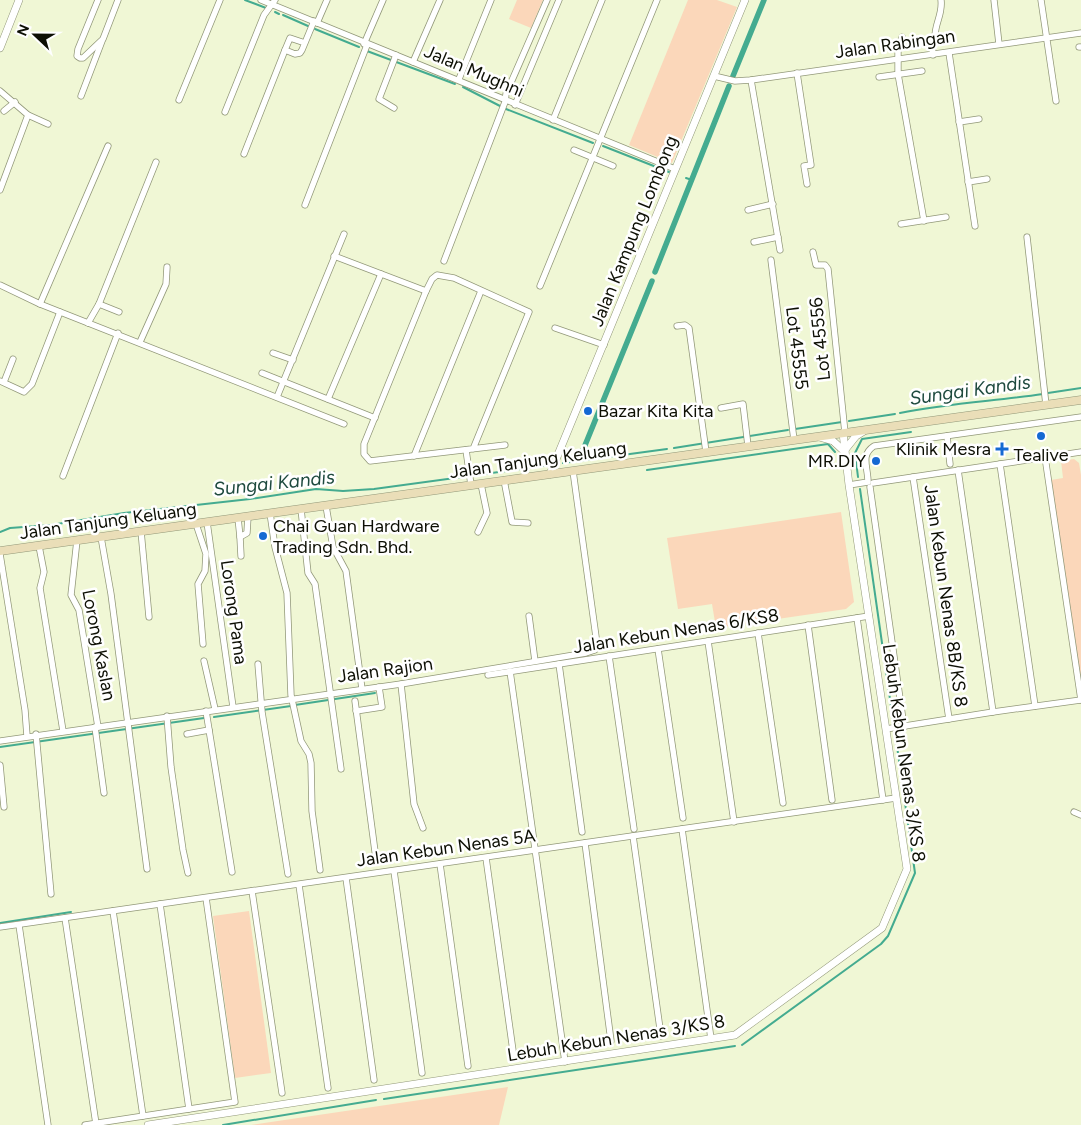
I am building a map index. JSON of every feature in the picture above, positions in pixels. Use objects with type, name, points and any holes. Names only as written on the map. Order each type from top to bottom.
[{"type":"main road","name":"Jalan Tanjung Keluang","points":[[0,553],[102,542],[142,532],[196,524],[207,527],[248,516],[302,514],[470,480],[481,484],[573,471],[705,451],[748,439],[794,440],[1081,400]]},
{"type":"street","points":[[0,48],[2,37],[19,0]]},
{"type":"street","points":[[98,0],[77,56],[83,58],[103,39]]},
{"type":"street","points":[[81,96],[118,0]]},
{"type":"street","points":[[179,100],[220,0]]},
{"type":"street","name":"Jalan Mughni","points":[[261,0],[274,2],[395,57],[459,79],[505,102],[675,169]]},
{"type":"street","points":[[285,50],[295,54],[300,53],[327,0]]},
{"type":"street","points":[[305,205],[383,0]]},
{"type":"street","points":[[412,62],[440,0]]},
{"type":"street","points":[[459,79],[491,0]]},
{"type":"street","points":[[444,261],[505,102],[506,94],[547,0]]},
{"type":"street","points":[[515,105],[560,0]]},
{"type":"street","points":[[553,120],[602,0]]},
{"type":"street","points":[[540,286],[657,0]]},
{"type":"street","name":"Jalan Kampung Lombong","points":[[550,474],[745,0]]},
{"type":"street","points":[[933,55],[935,26],[942,10],[941,0]]},
{"type":"street","points":[[994,0],[999,44]]},
{"type":"street","points":[[1041,0],[1056,101]]},
{"type":"street","points":[[225,112],[264,15],[274,2]]},
{"type":"street","name":"Jalan Rabingan","points":[[714,76],[735,81],[797,77],[999,44],[1081,33]]},
{"type":"street","points":[[902,37],[897,60],[898,74],[924,221]]},
{"type":"street","points":[[244,154],[290,38],[305,43]]},
{"type":"street","points":[[949,52],[975,226]]},
{"type":"street","points":[[394,108],[379,99],[395,57]]},
{"type":"street","points":[[879,77],[922,71]]},
{"type":"street","points":[[797,77],[811,165],[804,166],[807,184]]},
{"type":"street","points":[[751,80],[780,250]]},
{"type":"street","points":[[0,91],[28,115],[48,124]]},
{"type":"street","points":[[4,111],[15,102]]},
{"type":"street","points":[[0,190],[28,115]]},
{"type":"street","points":[[959,122],[979,119]]},
{"type":"street","points":[[40,304],[108,146]]},
{"type":"street","points":[[574,150],[613,166]]},
{"type":"street","points":[[88,323],[99,304],[156,162]]},
{"type":"street","points":[[968,182],[987,179]]},
{"type":"street","points":[[748,210],[773,204]]},
{"type":"street","points":[[901,224],[946,217]]},
{"type":"street","points":[[277,397],[344,234]]},
{"type":"street","points":[[754,242],[778,237]]},
{"type":"street","points":[[1027,237],[1046,405]]},
{"type":"street","name":"Lot 45556","points":[[813,252],[816,265],[825,265],[828,269],[844,433]]},
{"type":"street","points":[[334,256],[426,291]]},
{"type":"street","name":"Lot 45555","points":[[771,260],[794,440]]},
{"type":"street","points":[[140,342],[166,284],[166,267]]},
{"type":"street","points":[[328,399],[381,274]]},
{"type":"street","points":[[473,449],[529,312],[449,276],[437,274],[426,291],[364,444],[364,454],[370,461],[466,450],[505,445]]},
{"type":"street","points":[[0,285],[40,304],[118,333],[344,424]]},
{"type":"street","points":[[414,456],[480,291]]},
{"type":"street","points":[[99,304],[119,312]]},
{"type":"street","points":[[13,359],[2,382],[24,392],[32,384],[60,312]]},
{"type":"street","points":[[677,326],[685,325],[689,328],[705,451]]},
{"type":"street","points":[[555,328],[604,345]]},
{"type":"street","points":[[63,476],[118,333]]},
{"type":"street","points":[[273,353],[292,360]]},
{"type":"street","points":[[262,373],[375,418]]},
{"type":"street","points":[[720,408],[743,404],[748,439]]},
{"type":"street","points":[[904,727],[866,454],[874,446],[1081,417]]},
{"type":"street","points":[[816,437],[833,441],[844,451],[856,436],[866,430]]},
{"type":"street","name":"Lebuh Kebun Nenas 3/KS 8","points":[[148,1125],[565,1062],[711,1039],[741,1032],[882,928],[907,869],[849,486],[844,451],[844,433]]},
{"type":"street","points":[[946,436],[950,464]]},
{"type":"street","points":[[466,450],[470,480]]},
{"type":"street","points":[[849,486],[1081,452]]},
{"type":"street","points":[[886,730],[993,712],[1081,700],[1046,457]]},
{"type":"street","points":[[1000,464],[1036,706]]},
{"type":"street","points":[[958,470],[993,712]]},
{"type":"street","name":"Jalan Rajion","points":[[0,741],[27,736],[36,739],[62,729],[97,728],[128,722],[167,718],[233,705],[331,695],[361,683],[379,687],[401,685],[535,660],[586,653],[597,648],[573,471]]},
{"type":"street","name":"Jalan Kebun Nenas 8B/KS 8","points":[[913,477],[949,719]]},
{"type":"street","points":[[504,480],[512,522],[528,523]]},
{"type":"street","points":[[478,532],[487,513],[481,484]]},
{"type":"street","points":[[326,510],[333,547],[346,571],[361,683]]},
{"type":"street","points":[[302,514],[308,573],[314,584],[341,769]]},
{"type":"street","points":[[270,515],[287,593],[293,699],[301,741],[309,754],[312,811],[320,870]]},
{"type":"street","points":[[240,537],[247,533],[248,516]]},
{"type":"street","points":[[238,518],[241,556]]},
{"type":"street","points":[[196,524],[206,554],[206,571],[198,584],[203,644]]},
{"type":"street","name":"Lorong Pama","points":[[207,527],[233,705]]},
{"type":"street","points":[[142,532],[149,617]]},
{"type":"street","points":[[102,542],[147,869]]},
{"type":"street","name":"Lorong Kaslan","points":[[77,545],[71,595],[79,610],[97,713],[104,793]]},
{"type":"street","points":[[40,550],[44,572],[40,588],[62,729]]},
{"type":"street","points":[[0,553],[25,710],[27,736]]},
{"type":"street","points":[[529,616],[535,660]]},
{"type":"street","name":"Jalan Kebun Nenas 6/KS8","points":[[488,675],[869,616]]},
{"type":"street","points":[[857,618],[883,800]]},
{"type":"street","points":[[808,625],[832,800]]},
{"type":"street","points":[[758,633],[782,803]]},
{"type":"street","points":[[708,641],[734,822]]},
{"type":"street","points":[[658,648],[683,818]]},
{"type":"street","points":[[609,656],[634,828]]},
{"type":"street","points":[[204,661],[215,709]]},
{"type":"street","points":[[258,664],[261,702],[288,874]]},
{"type":"street","points":[[559,664],[582,832]]},
{"type":"street","points":[[510,671],[565,1062]]},
{"type":"street","points":[[401,685],[414,804],[423,828]]},
{"type":"street","points":[[356,711],[382,707],[379,687]]},
{"type":"street","points":[[355,701],[376,858]]},
{"type":"street","points":[[206,711],[232,872]]},
{"type":"street","points":[[167,718],[171,767],[188,873]]},
{"type":"street","points":[[187,734],[209,730]]},
{"type":"street","points":[[36,739],[51,894]]},
{"type":"street","points":[[0,766],[4,807]]},
{"type":"street","name":"Jalan Kebun Nenas 5A","points":[[0,927],[896,798]]},
{"type":"street","points":[[1074,812],[1081,815]]},
{"type":"street","points":[[682,829],[711,1039]]},
{"type":"street","points":[[633,836],[661,1036]]},
{"type":"street","points":[[585,843],[611,1041]]},
{"type":"street","points":[[486,858],[514,1058]]},
{"type":"street","points":[[440,864],[468,1066]]},
{"type":"street","points":[[394,871],[422,1073]]},
{"type":"street","points":[[346,878],[374,1080]]},
{"type":"street","points":[[299,885],[328,1088]]},
{"type":"street","points":[[252,891],[282,1093]]},
{"type":"street","points":[[85,1125],[235,1102],[206,898]]},
{"type":"street","points":[[160,904],[189,1110]]},
{"type":"street","points":[[113,911],[143,1116]]},
{"type":"street","points":[[65,918],[96,1124]]},
{"type":"street","points":[[19,925],[48,1125]]},
{"type":"shaded area","points":[[517,0],[543,0],[531,28],[509,19]]},
{"type":"shaded area","points":[[688,0],[717,0],[737,7],[672,163],[629,145]]},
{"type":"shaded area","points":[[1074,459],[1079,463],[1081,475],[1081,679],[1051,480],[1063,478],[1061,461]]},
{"type":"shaded area","points":[[841,512],[854,602],[846,609],[716,628],[712,604],[678,609],[667,538]]},
{"type":"shaded area","points":[[249,911],[271,1073],[235,1078],[213,916]]},
{"type":"shaded area","points":[[508,1087],[499,1125],[251,1125]]},
{"type":"waterway","points":[[245,0],[266,8]]},
{"type":"waterway","points":[[733,76],[764,0]]},
{"type":"waterway","points":[[275,12],[279,14]]},
{"type":"waterway","points":[[283,15],[308,26]]},
{"type":"waterway","points":[[315,29],[359,47]]},
{"type":"waterway","points":[[367,51],[455,84]]},
{"type":"waterway","points":[[655,272],[729,86]]},
{"type":"waterway","points":[[463,87],[500,106]]},
{"type":"waterway","points":[[506,109],[593,143]]},
{"type":"waterway","points":[[603,146],[669,172]]},
{"type":"waterway","points":[[686,178],[692,180]]},
{"type":"waterway","points":[[579,460],[652,281]]},
{"type":"waterway","name":"Sungai Kandis","points":[[1048,393],[1081,388]]},
{"type":"waterway","name":"Sungai Kandis","points":[[900,413],[1043,394]]},
{"type":"waterway","name":"Sungai Kandis","points":[[849,421],[895,414]]},
{"type":"waterway","name":"Sungai Kandis","points":[[795,429],[842,422]]},
{"type":"waterway","name":"Sungai Kandis","points":[[674,448],[788,430]]},
{"type":"waterway","points":[[858,477],[855,453],[862,439],[911,432]]},
{"type":"waterway","points":[[647,470],[828,444],[835,452]]},
{"type":"waterway","name":"Sungai Kandis","points":[[563,463],[667,449]]},
{"type":"waterway","name":"Sungai Kandis","points":[[0,532],[10,528],[51,525],[124,513],[250,499],[316,489],[343,491],[374,489],[550,465]]},
{"type":"waterway","points":[[860,489],[893,720]]},
{"type":"waterway","points":[[295,705],[375,693]]},
{"type":"waterway","points":[[214,717],[291,706]]},
{"type":"waterway","points":[[0,747],[204,718]]},
{"type":"waterway","points":[[742,1045],[881,944],[888,936],[915,873],[896,739]]},
{"type":"waterway","points":[[0,923],[71,912]]},
{"type":"waterway","points":[[384,1099],[735,1046]]},
{"type":"waterway","points":[[223,1125],[376,1100]]},
{"type":"place","name":"Bazar Kita Kita","points":[[588,411]]},
{"type":"place","name":"Tealive","points":[[1041,436]]},
{"type":"place","name":"Klinik Mesra","points":[[1002,449]]},
{"type":"place","name":"MR.DIY","points":[[876,461]]},
{"type":"place","name":"Chai Guan Hardware Trading Sdn. Bhd.","points":[[263,536]]}]
